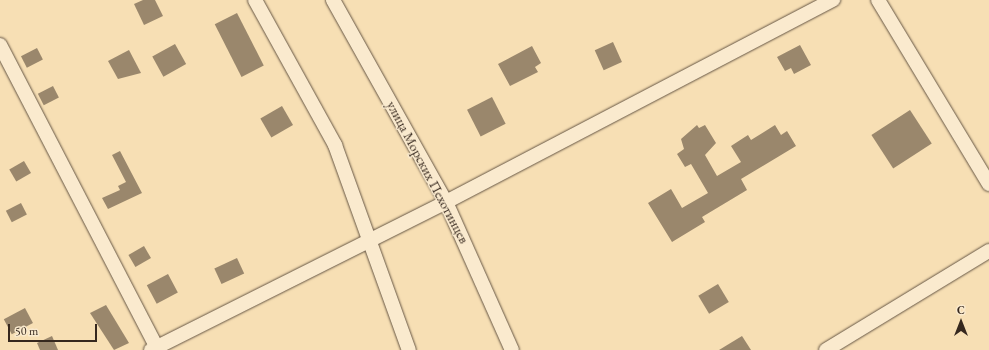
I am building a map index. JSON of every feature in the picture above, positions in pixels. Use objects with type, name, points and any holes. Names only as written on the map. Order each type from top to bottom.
[{"type":"lane","points":[[255,0],[335,145],[408,350]]},
{"type":"lane","name":"улица Морских Пехотинцев","points":[[333,0],[446,202],[512,350]]},
{"type":"lane","points":[[0,45],[155,349],[446,202],[833,0]]},
{"type":"lane","points":[[878,0],[989,184]]},
{"type":"lane","points":[[826,350],[989,252]]},
{"type":"building","points":[[143,0],[155,0],[163,16],[144,25],[134,4]]},
{"type":"building","points":[[237,13],[264,66],[242,77],[215,24]]},
{"type":"building","points":[[613,42],[622,62],[604,70],[595,50]]},
{"type":"building","points":[[175,44],[186,64],[163,77],[152,57]]},
{"type":"building","points":[[800,45],[811,65],[794,74],[791,68],[785,71],[777,57]]},
{"type":"building","points":[[532,46],[541,63],[535,67],[538,72],[510,86],[498,64]]},
{"type":"building","points":[[37,48],[43,60],[27,68],[21,56]]},
{"type":"building","points":[[129,50],[141,73],[118,79],[108,61]]},
{"type":"building","points":[[53,86],[59,98],[44,105],[38,94]]},
{"type":"building","points":[[492,97],[506,124],[481,136],[467,110]]},
{"type":"building","points":[[282,106],[293,125],[271,138],[260,118]]},
{"type":"building","points":[[910,110],[932,144],[893,169],[871,135]]},
{"type":"building","points":[[697,125],[699,128],[705,125],[716,143],[705,155],[717,176],[741,162],[731,146],[748,135],[751,140],[775,125],[781,135],[787,131],[796,146],[741,179],[747,190],[702,217],[705,222],[672,242],[648,203],[671,189],[682,208],[708,193],[691,164],[685,167],[677,154],[684,149],[681,139]]},
{"type":"building","points":[[120,151],[142,193],[108,209],[102,198],[120,190],[118,186],[126,182],[112,155]]},
{"type":"building","points":[[24,161],[31,173],[16,182],[9,170]]},
{"type":"building","points":[[21,203],[27,215],[12,222],[6,211]]},
{"type":"building","points":[[144,246],[151,258],[135,267],[128,255]]},
{"type":"building","points":[[237,258],[244,273],[222,284],[214,269]]},
{"type":"building","points":[[168,274],[178,293],[157,304],[147,285]]},
{"type":"building","points":[[718,284],[729,302],[709,314],[698,296]]},
{"type":"building","points":[[106,305],[129,343],[114,350],[90,313]]},
{"type":"building","points":[[25,308],[33,323],[12,334],[4,319]]},
{"type":"building","points":[[52,336],[58,350],[40,350],[37,343]]},
{"type":"building","points":[[742,336],[751,350],[719,350]]}]
